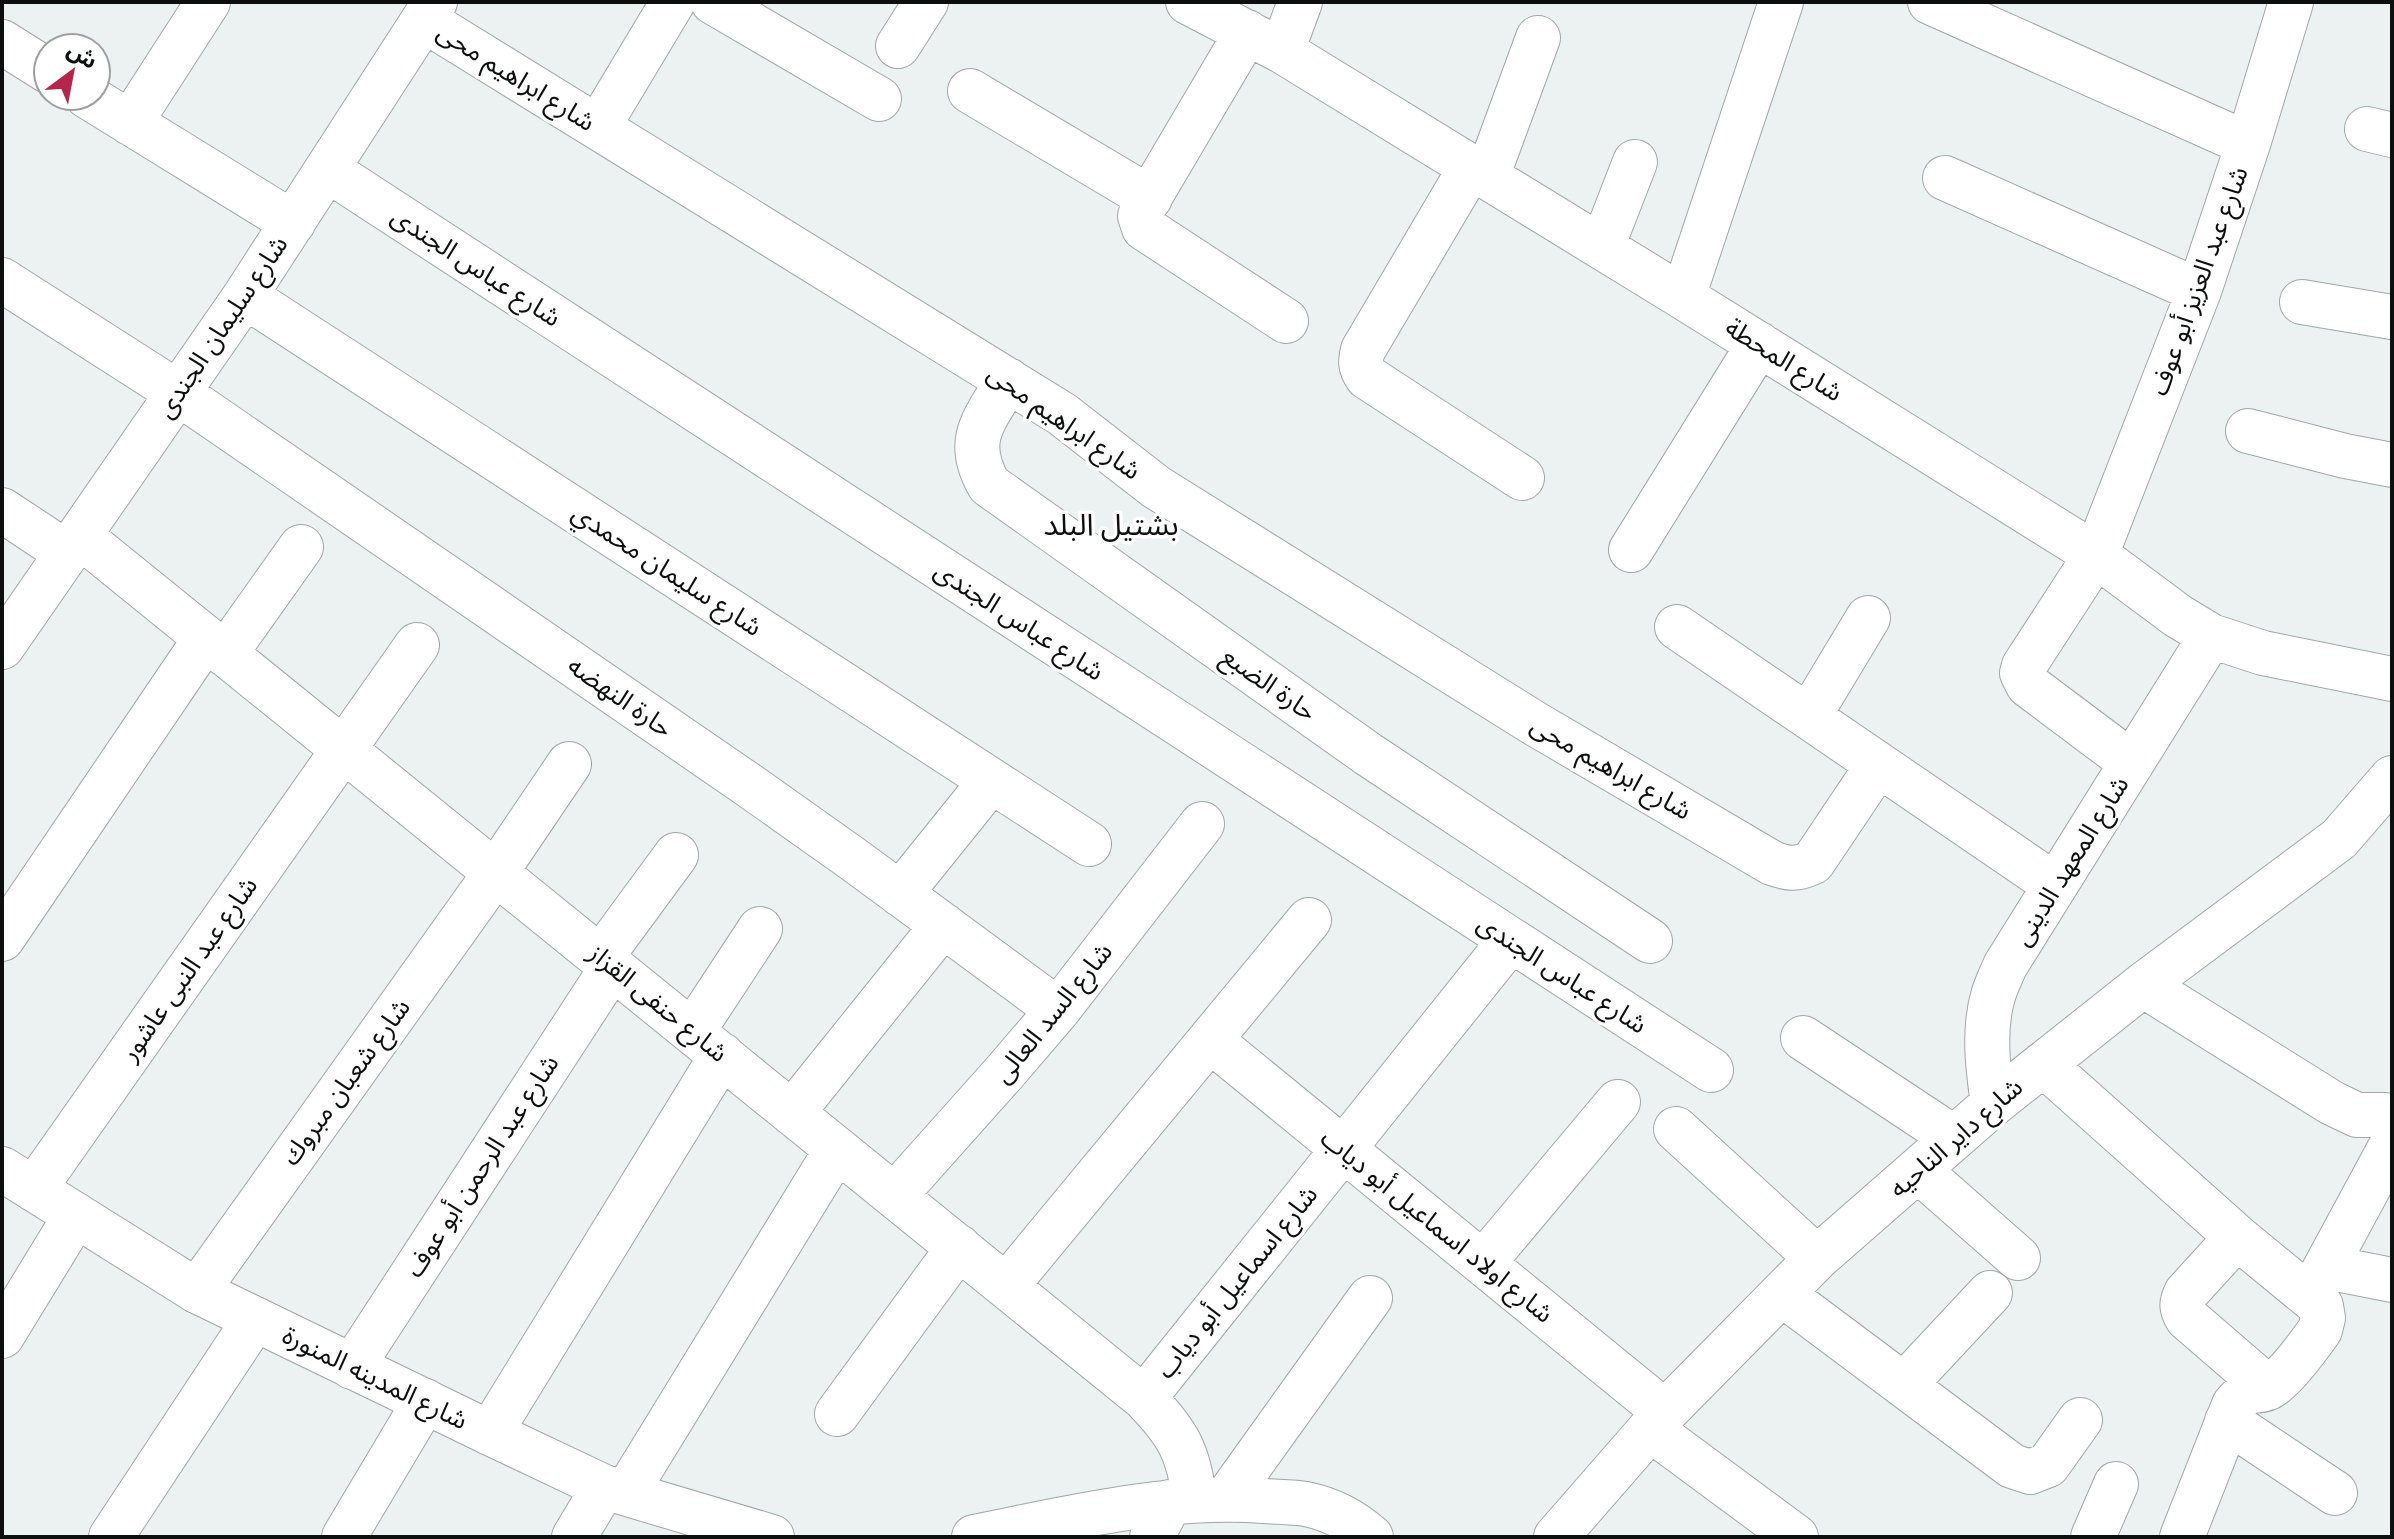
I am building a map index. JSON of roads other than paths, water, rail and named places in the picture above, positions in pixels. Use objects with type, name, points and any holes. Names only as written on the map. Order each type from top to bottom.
[{"type":"street","points":[[130,123],[208,2]]},
{"type":"street","points":[[598,127],[673,2]]},
{"type":"street","points":[[713,2],[879,99]]},
{"type":"street","points":[[898,46],[926,2]]},
{"type":"street","name":"شارع المحطة","points":[[1188,2],[1264,41],[1759,344],[2096,555],[2178,616],[2211,636],[2263,653],[2392,679]]},
{"type":"street","points":[[1286,321],[1144,228],[1140,216],[1264,41],[1300,2]]},
{"type":"street","points":[[1683,297],[1781,2]]},
{"type":"street","points":[[1930,2],[2248,144]]},
{"type":"street","name":"شارع عبد العزيز أبو عوف","points":[[2132,763],[2028,685],[2022,673],[2096,555],[2199,291],[2291,2]]},
{"type":"street","name":"شارع ابراهيم محى","points":[[430,11],[598,127],[1062,414],[1156,487],[1534,723],[1772,863],[1800,869],[1813,862],[1878,765]]},
{"type":"street","name":"شارع سليمان الجندى","points":[[2,647],[245,296],[430,11]]},
{"type":"street","points":[[1522,478],[1367,377],[1361,369],[1360,359],[1479,172],[1538,38]]},
{"type":"street","points":[[2,42],[32,61]]},
{"type":"street","points":[[970,91],[1150,198]]},
{"type":"street","points":[[112,112],[293,223]]},
{"type":"street","points":[[1602,247],[1635,162]]},
{"type":"street","name":"شارع عباس الجندى","points":[[328,170],[1711,1070]]},
{"type":"street","points":[[1945,178],[2199,291]]},
{"type":"street","name":"حارة النهضه","points":[[2,280],[177,392],[750,786],[1058,1010]]},
{"type":"street","name":"شارع سليمان محمدي","points":[[245,296],[1089,844]]},
{"type":"street","points":[[2302,302],[2392,317]]},
{"type":"street","points":[[1631,550],[1759,344]]},
{"type":"street","name":"حارة الضبع","points":[[1008,380],[977,433],[976,452],[980,469],[989,485],[1368,754],[1650,941]]},
{"type":"street","points":[[2248,431],[2392,465]]},
{"type":"street","name":"شارع حنفى القزاز","points":[[2,510],[73,545],[216,646],[1144,1398],[1168,1423],[1185,1454],[1192,1476],[1186,1509]]},
{"type":"street","points":[[2,939],[216,646],[301,547]]},
{"type":"street","points":[[1809,716],[1868,618]]},
{"type":"street","points":[[1677,627],[2055,885]]},
{"type":"street","name":"شارع المعهد الدينى","points":[[1993,1104],[1987,1034],[1992,997],[2005,966],[2211,636]]},
{"type":"street","name":"شارع عبد النبى عاشور","points":[[18,1179],[344,749],[417,645]]},
{"type":"street","name":"شارع شعبان مبروك","points":[[197,1291],[496,872],[569,764]]},
{"type":"street","name":"شارع داير الناحيه","points":[[1556,1537],[1657,1421],[1817,1258],[1993,1104],[2143,985],[2339,839],[2392,778]]},
{"type":"street","points":[[900,894],[991,781]]},
{"type":"street","name":"شارع السد العالى","points":[[895,1195],[1058,1010],[1202,824]]},
{"type":"street","name":"شارع عبد الرحمن أبو عوف","points":[[352,1367],[676,855]]},
{"type":"street","points":[[1007,1285],[1309,920]]},
{"type":"street","points":[[792,1113],[943,925]]},
{"type":"street","points":[[490,1433],[708,1043],[760,929]]},
{"type":"street","name":"شارع اسماعيل أبو دياب","points":[[1144,1398],[1510,941]]},
{"type":"street","points":[[2143,985],[2332,1103],[2388,1131],[2319,1290],[2323,1318],[2320,1330],[2275,1383],[2268,1388],[2253,1389],[2242,1395],[2234,1405],[2182,1537]]},
{"type":"street","points":[[1803,1038],[1954,1138]]},
{"type":"street","name":"شارع اولاد اسماعيل أبو دياب","points":[[1210,1040],[1483,1263],[1657,1421],[1796,1537]]},
{"type":"street","points":[[2043,1064],[2237,1237],[2319,1290],[2392,1280]]},
{"type":"street","points":[[1483,1263],[1618,1102]]},
{"type":"street","points":[[1676,1129],[1817,1258]]},
{"type":"street","points":[[574,1537],[615,1490],[837,1149]]},
{"type":"street","points":[[1918,1170],[2018,1258]]},
{"type":"street","name":"شارع المدينه المنورة","points":[[18,1179],[197,1291],[490,1433],[615,1490],[772,1537]]},
{"type":"street","points":[[2,1336],[76,1215]]},
{"type":"street","points":[[2237,1237],[2186,1293],[2182,1310],[2187,1318],[2268,1388]]},
{"type":"street","points":[[837,1414],[959,1247]]},
{"type":"street","points":[[1904,1385],[1990,1293]]},
{"type":"street","points":[[1782,1294],[2012,1466],[2030,1472],[2048,1465],[2080,1420]]},
{"type":"street","points":[[1186,1509],[1370,1298]]},
{"type":"street","points":[[111,1537],[255,1319]]},
{"type":"street","points":[[344,1537],[425,1401]]},
{"type":"street","points":[[2227,1421],[2335,1493]]},
{"type":"street","points":[[2093,1537],[2116,1484]]},
{"type":"street","points":[[974,1537],[1099,1513],[1306,1504],[1353,1531]]},
{"type":"district","name":"بشتيل البلد","points":[[1111,525]]}]
